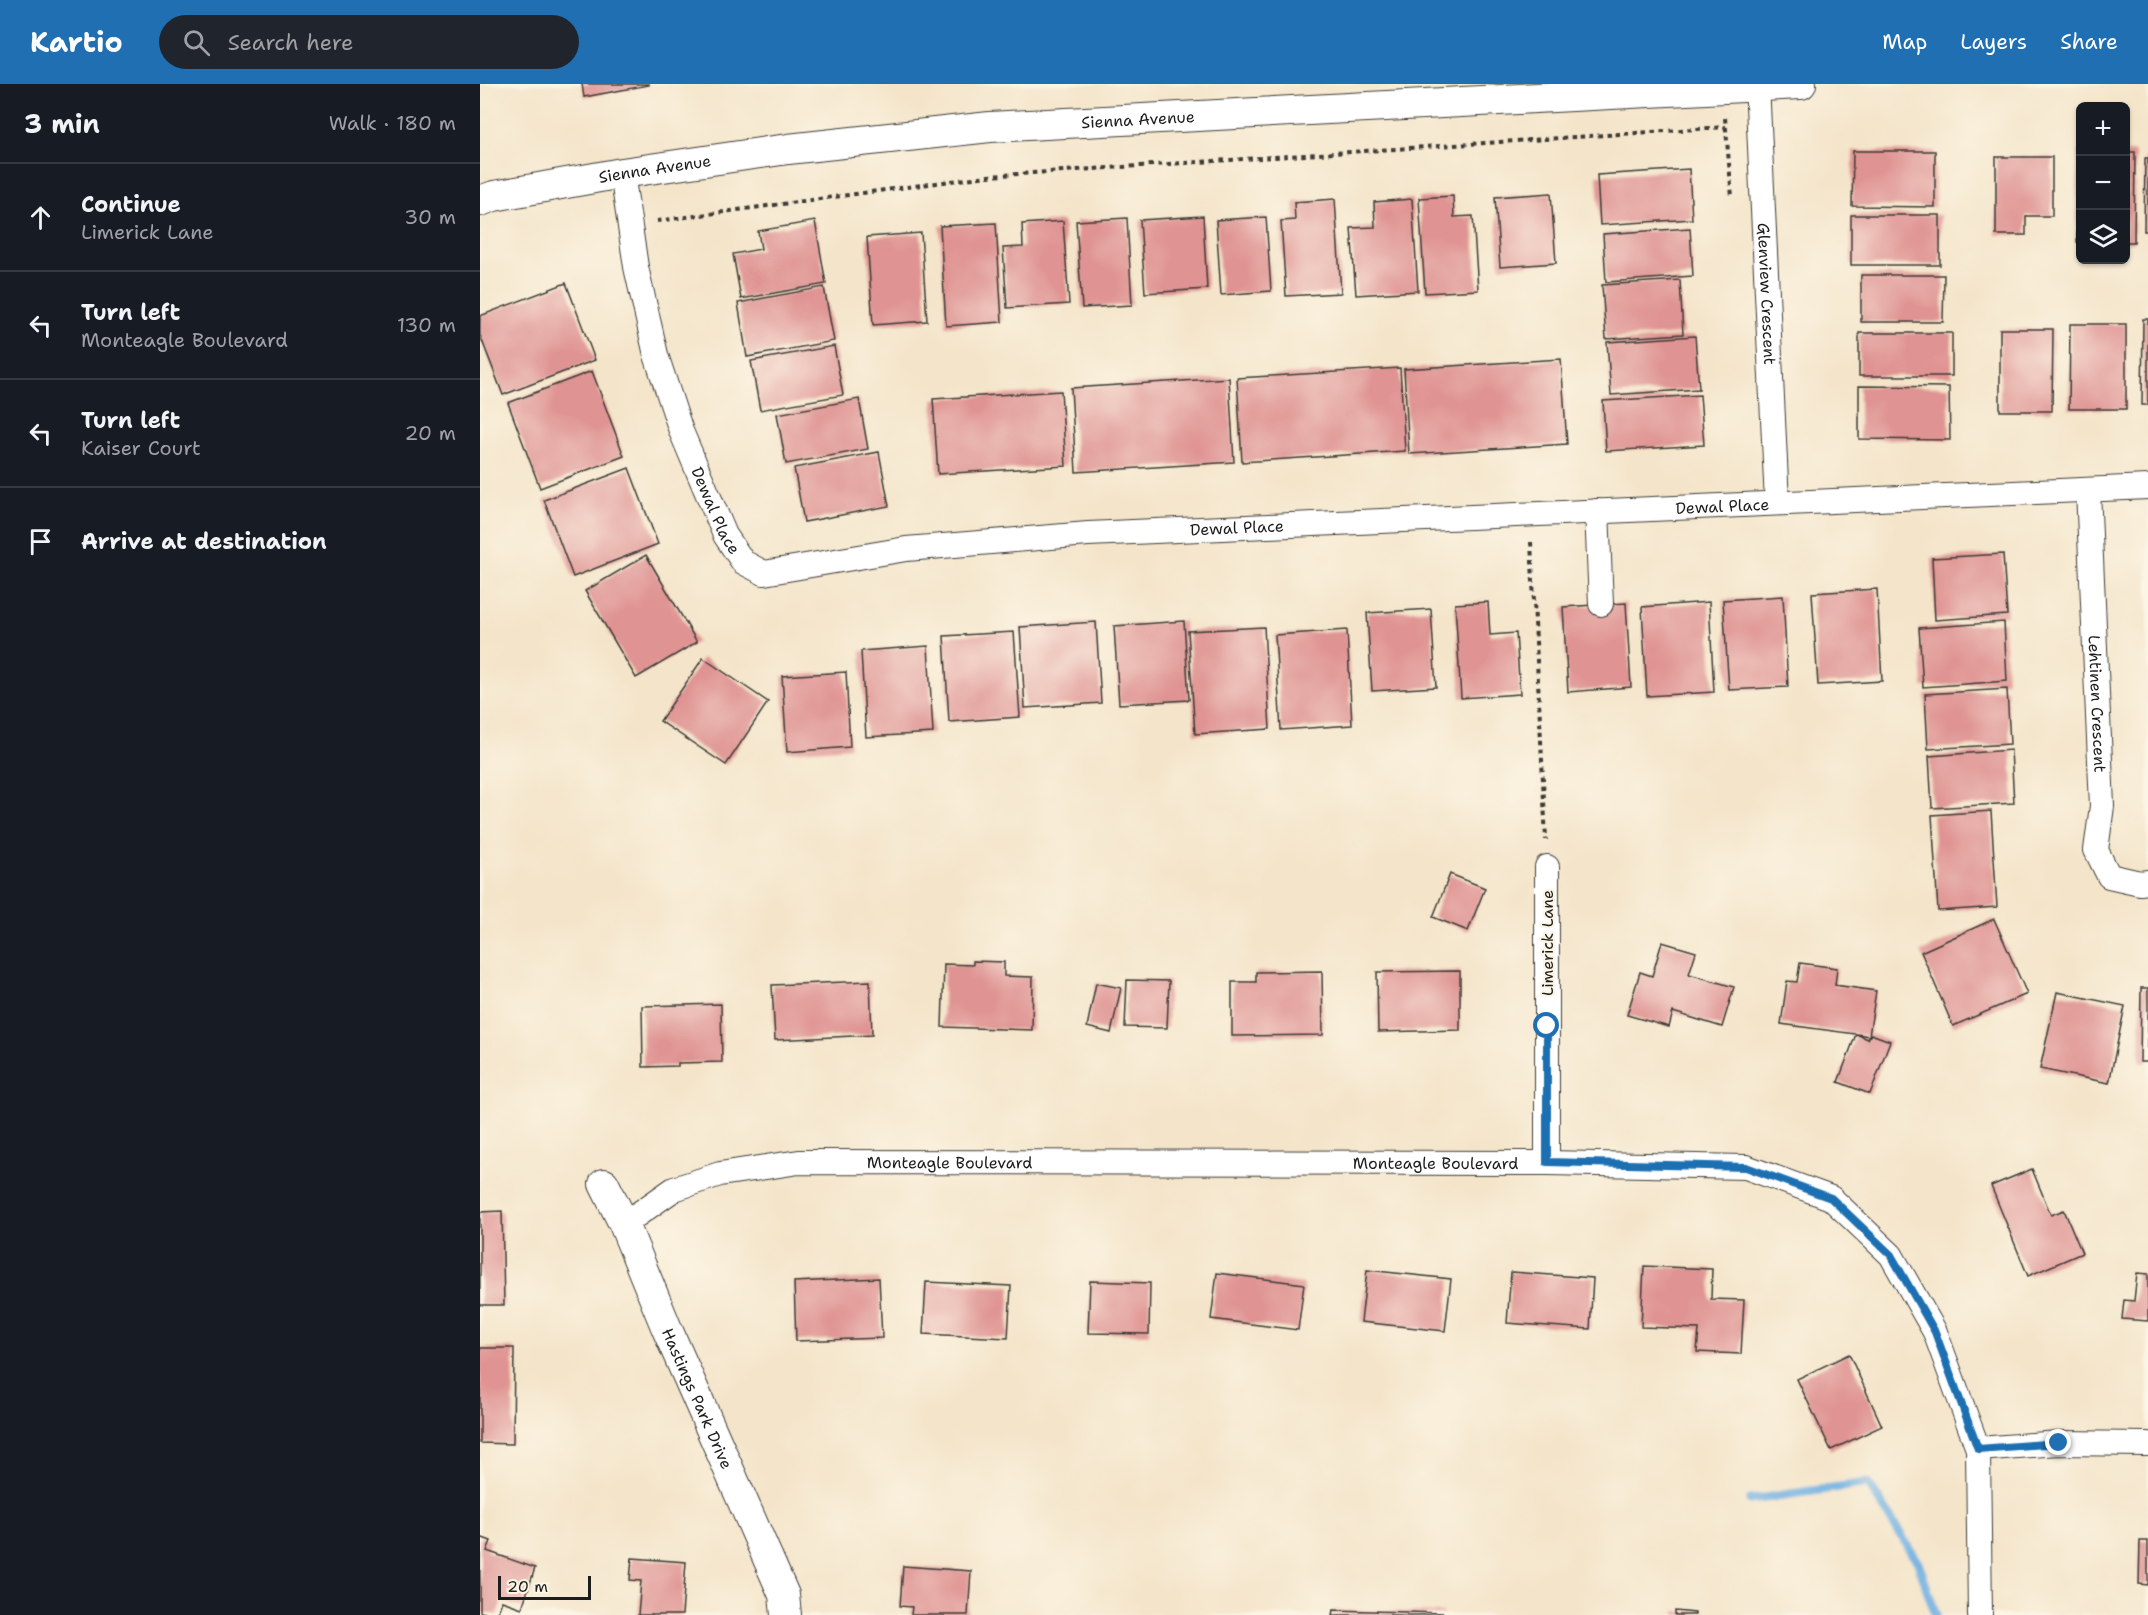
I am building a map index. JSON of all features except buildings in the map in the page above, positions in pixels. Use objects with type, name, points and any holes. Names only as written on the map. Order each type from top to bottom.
[{"type":"street","name":"Sienna Avenue","points":[[480,201],[494,196],[622,173],[788,149],[990,127],[1801,84]]},
{"type":"street","name":"Glenview Crescent","points":[[1757,85],[1777,503]]},
{"type":"street","name":"Dewal Place","points":[[622,173],[636,267],[656,355],[681,431],[725,535],[743,562],[764,573],[906,549],[1088,534],[2148,487]]},
{"type":"street","name":"Lehtinen Crescent","points":[[2088,490],[2102,806],[2096,850],[2109,876],[2140,883],[2148,882]]},
{"type":"street","points":[[1597,511],[1601,604]]},
{"type":"street","name":"Limerick Lane","points":[[1547,867],[1547,1162]]},
{"type":"street","name":"Monteagle Boulevard","points":[[624,1224],[674,1189],[720,1174],[799,1162],[1547,1162],[1746,1167],[1831,1198],[1891,1255],[1935,1332],[1978,1449],[1980,1615]]},
{"type":"street","name":"Hastings Park Drive","points":[[604,1184],[624,1224],[667,1329],[784,1595],[786,1615]]},
{"type":"street","points":[[1978,1449],[2059,1443],[2148,1444]]},
{"type":"path","points":[[630,224],[988,176],[1726,127]]},
{"type":"path","points":[[1530,514],[1547,867]]},
{"type":"waterway","points":[[1750,1500],[1868,1483],[1918,1562],[1936,1615]]},
{"type":"route","points":[[1547,1026],[1547,1162],[1746,1167],[1831,1198],[1891,1255],[1935,1332],[1978,1449],[2059,1443]]}]
